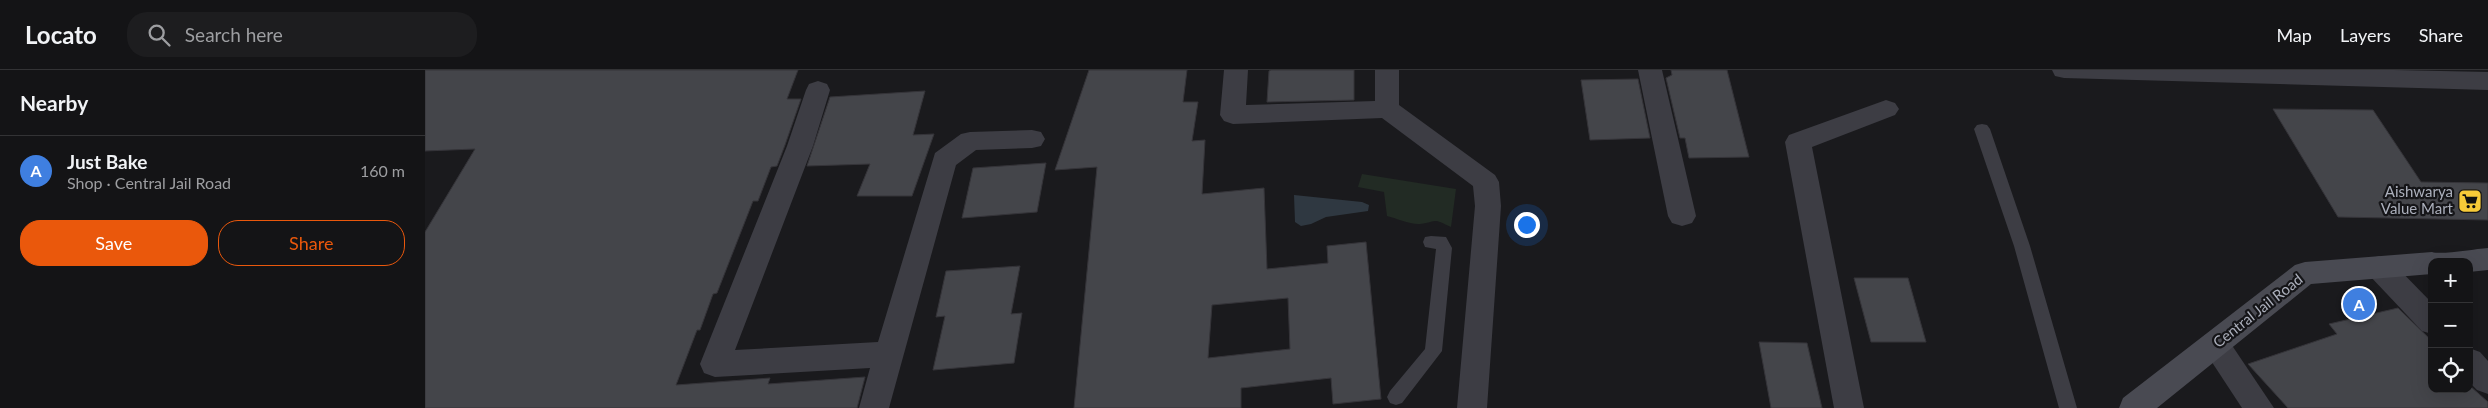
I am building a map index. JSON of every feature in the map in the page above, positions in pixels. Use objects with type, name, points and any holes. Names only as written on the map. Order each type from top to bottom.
[{"type":"main road","points":[[2473,260],[2488,259]]},
{"type":"main road","name":"Central Jail Road","points":[[2134,408],[2305,273],[2428,263]]},
{"type":"street","points":[[1236,70],[1233,115],[1387,109],[1486,182],[1489,206],[1472,408]]},
{"type":"street","points":[[1387,70],[1387,109]]},
{"type":"street","points":[[1650,70],[1683,216]]},
{"type":"street","points":[[2064,70],[2488,81]]},
{"type":"street","points":[[818,90],[800,146],[715,364],[889,354]]},
{"type":"street","points":[[1849,408],[1798,142],[1886,109]]},
{"type":"street","points":[[874,408],[944,160],[970,141],[1032,138]]},
{"type":"street","points":[[2379,267],[2428,318]]},
{"type":"street","points":[[2215,344],[2259,408]]},
{"type":"street","points":[[2473,365],[2488,381]]},
{"type":"lane","points":[[1982,129],[2022,246],[2068,408]]},
{"type":"lane","points":[[1396,397],[1433,351],[1444,248],[1440,242],[1431,242]]},
{"type":"shaded area","points":[[1362,174],[1456,189],[1451,227],[1438,221],[1416,224],[1387,216],[1384,192],[1358,187]]},
{"type":"shaded area","points":[[1294,195],[1362,202],[1369,205],[1368,211],[1326,217],[1311,224],[1301,226],[1295,222]]},
{"type":"building","points":[[425,70],[798,70],[787,99],[801,99],[777,166],[771,167],[758,201],[753,201],[717,293],[713,294],[700,330],[697,330],[676,385],[770,378],[768,384],[865,377],[857,408],[425,408],[425,232],[475,149],[425,151]]},
{"type":"building","points":[[1089,70],[1187,70],[1183,102],[1198,102],[1192,141],[1205,140],[1202,194],[1264,188],[1267,269],[1328,263],[1327,246],[1366,242],[1381,399],[1333,404],[1331,378],[1241,388],[1241,408],[1074,408],[1097,167],[1055,170]],"holes":[[[1288,298],[1290,349],[1208,358],[1212,305]]]},
{"type":"building","points":[[1354,70],[1354,100],[1267,102],[1269,71]]},
{"type":"building","points":[[1671,70],[1727,70],[1749,157],[1689,158],[1685,138],[1680,138],[1666,78],[1672,75]]},
{"type":"building","points":[[1638,79],[1650,138],[1590,140],[1581,80]]},
{"type":"building","points":[[925,91],[913,135],[934,134],[912,196],[857,196],[870,164],[807,166],[830,97]]},
{"type":"building","points":[[2273,109],[2373,110],[2421,182],[2488,183],[2488,220],[2338,217]]},
{"type":"building","points":[[1046,163],[1037,212],[962,218],[973,168]]},
{"type":"building","points":[[1020,266],[1011,314],[1022,313],[1014,363],[933,370],[945,316],[936,317],[946,271]]},
{"type":"building","points":[[1854,278],[1908,278],[1926,342],[1871,342]]},
{"type":"building","points":[[2398,308],[2428,337],[2428,393],[2473,393],[2473,389],[2488,402],[2488,408],[2288,408],[2248,364],[2337,334],[2329,324]]},
{"type":"building","points":[[1759,342],[1807,343],[1822,408],[1771,408]]},
{"type":"place","name":"Aishwarya Value Mart","points":[[2470,201]]},
{"type":"place","name":"Just Bake","points":[[2359,304]]}]
